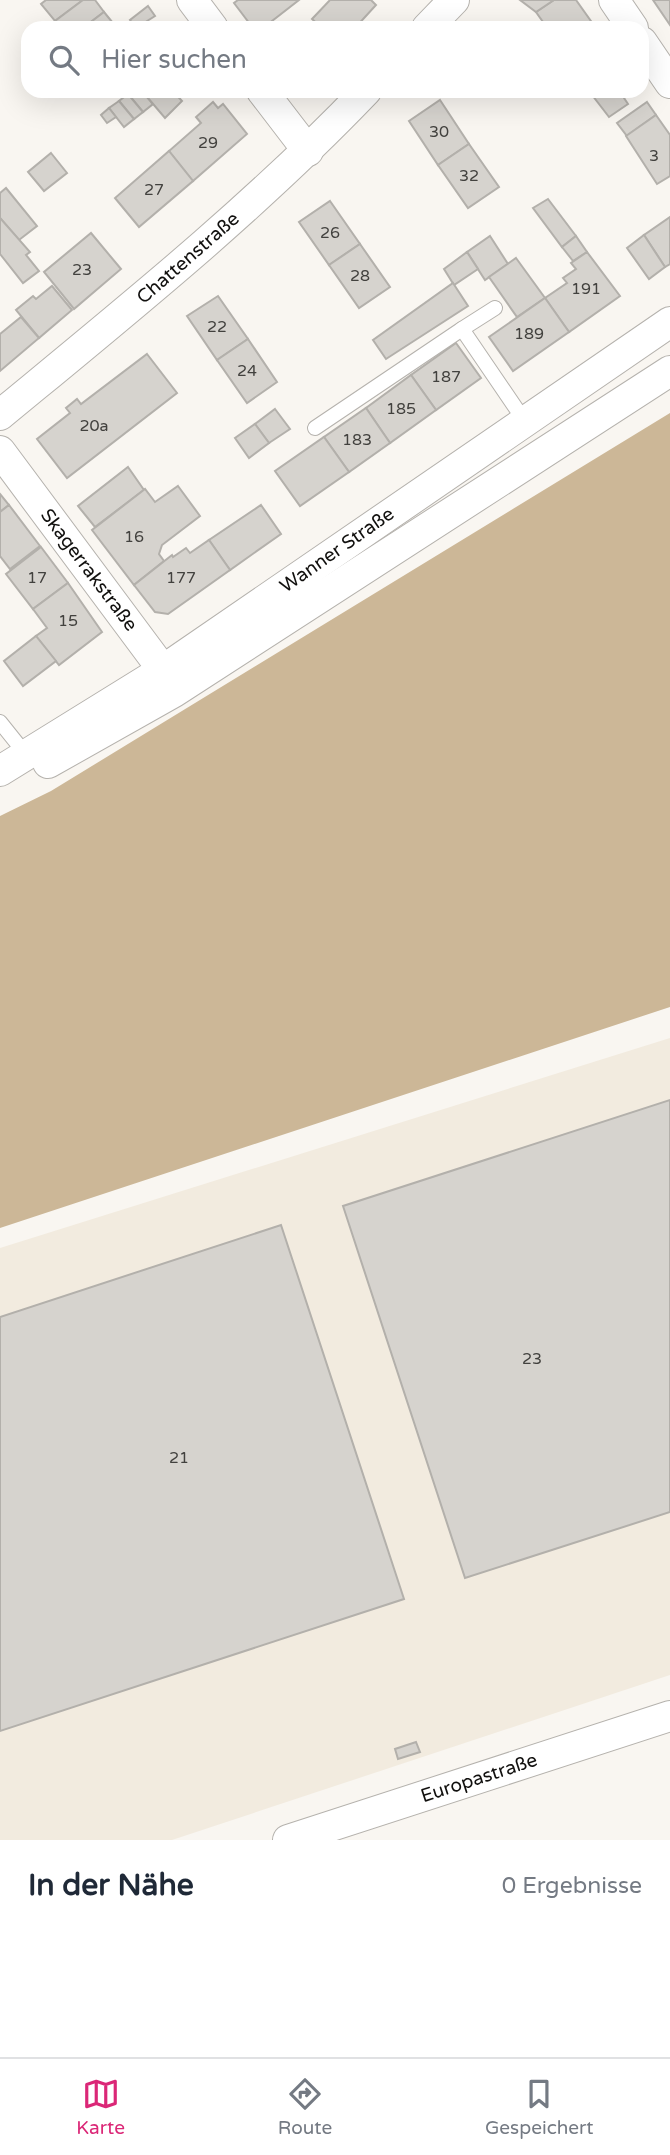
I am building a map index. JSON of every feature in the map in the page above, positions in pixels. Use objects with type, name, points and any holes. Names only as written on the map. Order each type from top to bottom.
[{"type":"street","points":[[192,0],[208,21]]},
{"type":"street","points":[[434,21],[454,0]]},
{"type":"street","points":[[614,0],[628,21]]},
{"type":"street","points":[[649,52],[670,83]]},
{"type":"street","points":[[267,98],[308,151]]},
{"type":"street","name":"Chattenstraße","points":[[0,415],[208,243],[308,151],[359,98]]},
{"type":"street","name":"Wanner Straße","points":[[168,681],[524,420],[670,322]]},
{"type":"street","name":"Wanner Straße","points":[[0,784],[31,762],[168,681],[670,371]]},
{"type":"street","name":"Skagerrakstraße","points":[[0,452],[168,681]]},
{"type":"street","name":"Wanner Straße","points":[[0,771],[31,762]]},
{"type":"street","name":"Europastraße","points":[[288,1840],[670,1716]]},
{"type":"lane","points":[[315,428],[495,308]]},
{"type":"lane","points":[[462,329],[524,420]]},
{"type":"lane","points":[[0,722],[31,762]]},
{"type":"shaded area","points":[[670,413],[670,1007],[0,1228],[0,816],[51,791]]},
{"type":"shaded area","points":[[670,1038],[670,1675],[172,1840],[0,1840],[0,1248]]},
{"type":"building","points":[[46,0],[83,0],[55,21],[41,4]]},
{"type":"building","points":[[83,0],[95,0],[104,12],[92,21],[55,21]]},
{"type":"building","points":[[238,0],[299,0],[272,21],[248,21],[234,3]]},
{"type":"building","points":[[330,0],[371,0],[376,5],[361,21],[312,19]]},
{"type":"building","points":[[520,0],[554,0],[536,12]]},
{"type":"building","points":[[554,0],[576,0],[591,21],[542,21],[536,12]]},
{"type":"building","points":[[653,0],[670,0],[670,25]]},
{"type":"building","points":[[148,6],[155,16],[147,21],[130,20]]},
{"type":"building","points":[[104,12],[111,21],[92,21]]},
{"type":"building","points":[[131,98],[148,98],[153,104],[143,112]]},
{"type":"building","points":[[131,98],[143,112],[134,119],[119,101]]},
{"type":"building","points":[[148,98],[179,98],[182,101],[165,118]]},
{"type":"building","points":[[594,98],[624,98],[628,104],[609,117]]},
{"type":"building","points":[[440,100],[469,144],[438,165],[409,121]]},
{"type":"building","points":[[119,101],[134,119],[124,127],[109,108]]},
{"type":"building","points":[[213,102],[218,108],[223,104],[247,134],[193,181],[169,151],[201,123],[196,117]]},
{"type":"building","points":[[647,102],[656,115],[627,136],[617,123]]},
{"type":"building","points":[[109,108],[116,117],[107,123],[101,115]]},
{"type":"building","points":[[656,115],[670,135],[670,176],[657,184],[626,136]]},
{"type":"building","points":[[469,144],[499,187],[468,208],[438,165]]},
{"type":"building","points":[[169,151],[193,181],[139,227],[115,198]]},
{"type":"building","points":[[51,153],[67,173],[44,191],[28,172]]},
{"type":"building","points":[[6,188],[37,226],[19,240],[0,218],[0,193]]},
{"type":"building","points":[[548,199],[576,236],[562,247],[533,208]]},
{"type":"building","points":[[330,201],[360,244],[329,265],[299,222]]},
{"type":"building","points":[[670,217],[670,264],[665,267],[644,235]]},
{"type":"building","points":[[0,218],[30,252],[26,255],[39,271],[23,283],[0,254]]},
{"type":"building","points":[[91,233],[121,269],[74,309],[44,272]]},
{"type":"building","points":[[644,235],[665,267],[649,279],[627,248]]},
{"type":"building","points":[[490,236],[508,264],[485,280],[467,252]]},
{"type":"building","points":[[576,236],[587,252],[573,261],[562,247]]},
{"type":"building","points":[[360,244],[390,287],[359,308],[329,265]]},
{"type":"building","points":[[467,252],[478,269],[454,285],[444,269]]},
{"type":"building","points":[[587,252],[620,296],[569,332],[545,298],[567,283],[563,278],[576,269],[571,263]]},
{"type":"building","points":[[516,258],[545,298],[517,317],[489,277]]},
{"type":"building","points":[[453,283],[468,306],[386,359],[373,340]]},
{"type":"building","points":[[52,286],[72,310],[39,338],[16,310],[33,296],[36,299]]},
{"type":"building","points":[[218,296],[248,339],[217,360],[187,316]]},
{"type":"building","points":[[545,298],[569,332],[513,371],[489,337]]},
{"type":"building","points":[[21,317],[39,338],[0,371],[0,334]]},
{"type":"building","points":[[248,339],[277,382],[247,403],[217,360]]},
{"type":"building","points":[[456,343],[481,378],[436,410],[411,375]]},
{"type":"building","points":[[147,354],[177,393],[67,478],[37,439],[70,413],[66,408],[77,399],[81,404]]},
{"type":"building","points":[[411,375],[436,410],[390,443],[366,408]]},
{"type":"building","points":[[366,408],[390,443],[349,472],[324,437]]},
{"type":"building","points":[[275,409],[290,429],[269,443],[255,424]]},
{"type":"building","points":[[255,424],[269,443],[249,458],[235,438]]},
{"type":"building","points":[[324,437],[349,472],[300,506],[275,471]]},
{"type":"building","points":[[128,467],[144,490],[95,527],[78,506]]},
{"type":"building","points":[[178,486],[200,516],[162,545],[159,554],[164,561],[134,585],[92,530],[145,489],[155,502]]},
{"type":"building","points":[[0,494],[9,505],[0,512]]},
{"type":"building","points":[[9,505],[40,546],[10,569],[0,556],[0,512]]},
{"type":"building","points":[[261,505],[281,534],[230,570],[209,540]]},
{"type":"building","points":[[209,540],[230,570],[168,614],[155,612],[134,585],[172,555],[173,557],[186,548],[190,553]]},
{"type":"building","points":[[41,547],[68,583],[33,609],[6,574]]},
{"type":"building","points":[[68,583],[102,632],[59,665],[36,636],[47,628],[33,609]]},
{"type":"building","points":[[36,636],[56,661],[23,686],[4,661]]},
{"type":"building","points":[[670,1100],[670,1512],[465,1578],[343,1206]]},
{"type":"building","points":[[281,1225],[404,1599],[0,1731],[0,1317]]},
{"type":"building","points":[[416,1742],[420,1752],[398,1759],[395,1749]]}]
